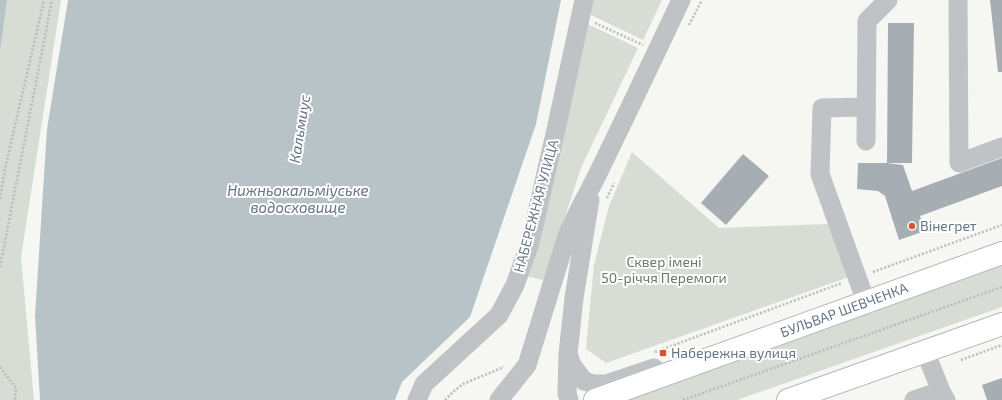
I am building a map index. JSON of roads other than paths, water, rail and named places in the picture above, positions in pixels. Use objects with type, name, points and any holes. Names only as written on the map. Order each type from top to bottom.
[{"type":"main road","name":"БУЛЬВАР ШЕВЧЕНКА","points":[[594,400],[1002,252]]},
{"type":"main road","points":[[788,400],[1002,324]]},
{"type":"street","points":[[499,400],[518,365],[578,211],[657,51],[680,0]]},
{"type":"street","points":[[866,141],[867,21],[888,0]]},
{"type":"street","points":[[958,0],[959,163],[1002,147]]},
{"type":"street","name":"НАБЕРЕЖНАЯ УЛИЦА","points":[[417,400],[424,384],[498,315],[515,284],[530,243],[582,8]]},
{"type":"street","points":[[866,107],[822,108],[820,174],[866,302]]},
{"type":"street","points":[[569,400],[567,393],[568,354],[574,298],[592,185]]},
{"type":"street","points":[[568,354],[572,365],[584,381],[594,384],[606,384],[740,339],[765,339]]},
{"type":"street","points":[[914,400],[943,395],[925,351]]},
{"type":"water","points":[[0,0],[7,0],[0,50]]},
{"type":"water","name":"Нижньокальміуське водосховище","points":[[68,0],[561,0],[536,124],[470,317],[402,382],[395,400],[40,400],[35,316],[47,129]]},
{"type":"place","name":"Вінегрет","points":[[912,226]]},
{"type":"place","name":"Набережна вулиця","points":[[663,353]]},
{"type":"water label","name":"Кальмиус","points":[[300,129]]},
{"type":"park label","name":"Сквер імені 50-річчя Перемоги","points":[[664,270]]}]
